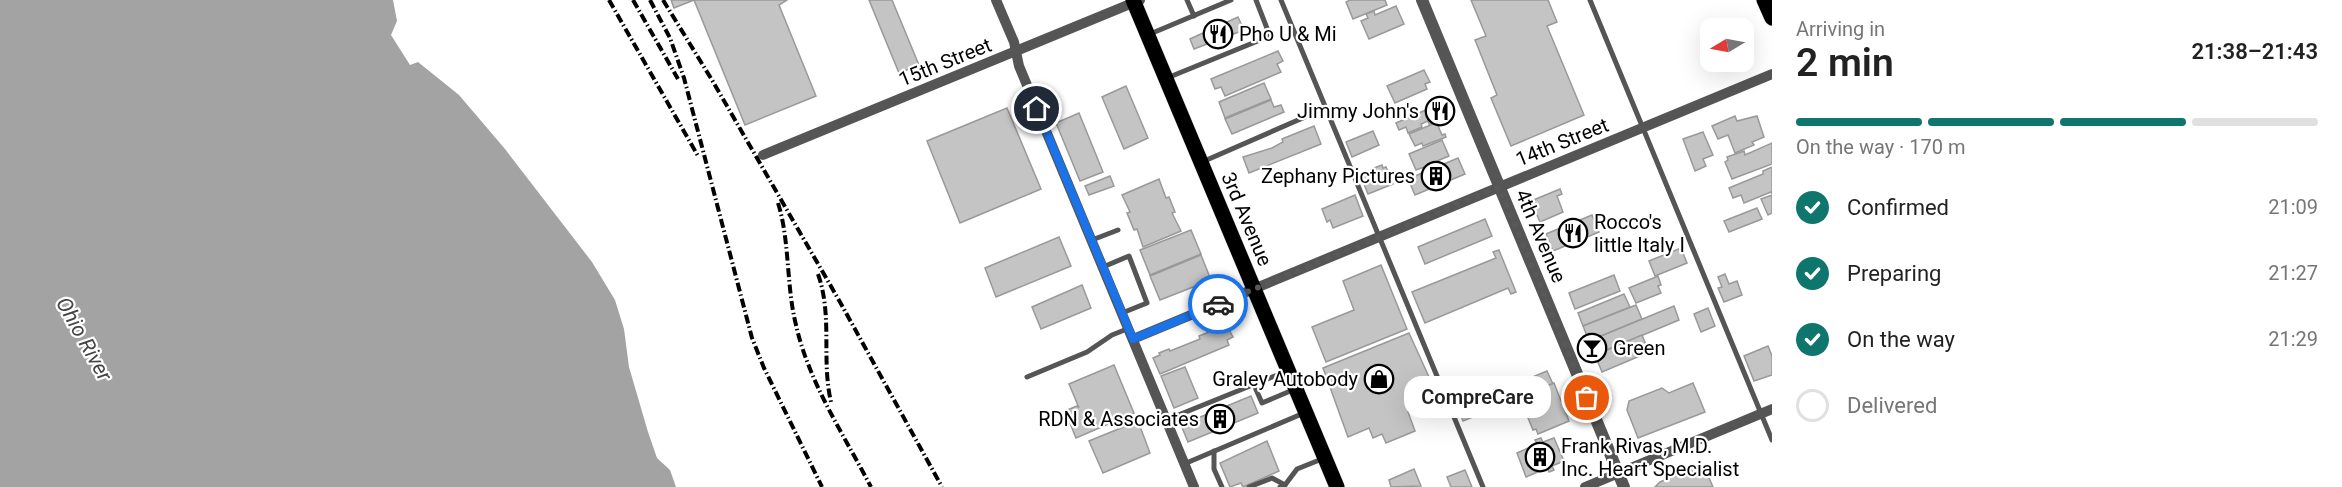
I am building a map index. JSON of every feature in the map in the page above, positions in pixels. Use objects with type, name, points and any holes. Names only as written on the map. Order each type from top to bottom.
[{"type":"main road","points":[[1764,0],[1772,18]]},
{"type":"main road","name":"3rd Avenue","points":[[1136,1],[1200,163],[1337,487]]},
{"type":"street","points":[[996,0],[1019,66],[1194,487]]},
{"type":"street","name":"4th Avenue","points":[[1422,0],[1624,487]]},
{"type":"street","name":"15th Street","points":[[762,155],[1136,1]]},
{"type":"street","name":"14th Street","points":[[1131,333],[1253,289],[1772,74]]},
{"type":"street","points":[[1585,487],[1767,411]]},
{"type":"lane","points":[[1187,0],[1194,16]]},
{"type":"lane","points":[[1148,35],[1232,0]]},
{"type":"lane","points":[[1166,79],[1270,36],[1256,0]]},
{"type":"lane","points":[[1281,0],[1483,487]]},
{"type":"lane","points":[[1590,0],[1643,128],[1767,411],[1772,440]]},
{"type":"lane","points":[[1200,163],[1305,117]]},
{"type":"lane","points":[[1092,240],[1118,230]]},
{"type":"lane","points":[[1103,267],[1129,256],[1147,303],[1122,313]]},
{"type":"lane","points":[[1027,377],[1087,352],[1112,335],[1131,333]]},
{"type":"lane","points":[[1167,420],[1288,371]]},
{"type":"lane","points":[[1254,385],[1262,403],[1296,388]]},
{"type":"lane","points":[[1184,464],[1306,412]]},
{"type":"lane","points":[[1214,451],[1214,469],[1222,487]]},
{"type":"lane","points":[[1249,487],[1272,478],[1282,486],[1297,469],[1325,458]]},
{"type":"water","name":"Ohio River","points":[[0,0],[393,0],[397,21],[391,35],[410,65],[418,62],[459,95],[505,149],[592,262],[615,300],[624,329],[629,367],[648,432],[657,458],[670,470],[676,487],[0,487]]},
{"type":"building","points":[[671,0],[694,0],[674,8]]},
{"type":"building","points":[[694,0],[787,0],[779,5],[816,96],[745,125]]},
{"type":"building","points":[[869,0],[892,0],[919,65],[899,73]]},
{"type":"building","points":[[1385,0],[1387,5],[1353,19],[1346,2]]},
{"type":"building","points":[[1471,0],[1548,0],[1557,22],[1547,26],[1584,115],[1511,146],[1491,98],[1497,95],[1475,40],[1486,36]]},
{"type":"building","points":[[1396,6],[1404,24],[1369,39],[1361,21],[1368,18],[1366,14],[1374,11],[1375,15]]},
{"type":"building","name":"Pho U & Mi","points":[[1238,17],[1244,30],[1194,49],[1190,39]]},
{"type":"building","points":[[1278,51],[1283,61],[1277,64],[1281,72],[1225,96],[1221,87],[1215,89],[1211,79]]},
{"type":"building","points":[[1424,70],[1430,82],[1425,84],[1427,89],[1395,103],[1387,86]]},
{"type":"building","points":[[1264,83],[1271,99],[1225,118],[1219,102]]},
{"type":"building","points":[[1126,86],[1148,138],[1124,149],[1102,97]]},
{"type":"building","points":[[1271,100],[1274,107],[1281,105],[1284,112],[1232,134],[1225,119]]},
{"type":"building","points":[[1437,105],[1443,118],[1429,124],[1428,121],[1421,124],[1422,127],[1408,133],[1406,127],[1399,130],[1396,123]]},
{"type":"building","points":[[1007,108],[1041,189],[960,223],[927,141]]},
{"type":"building","points":[[1079,113],[1103,172],[1080,181],[1056,123]]},
{"type":"building","points":[[1735,116],[1737,121],[1757,116],[1764,137],[1752,142],[1754,145],[1735,153],[1728,135],[1718,139],[1712,126]]},
{"type":"building","points":[[1440,121],[1441,125],[1438,126],[1442,135],[1445,134],[1446,137],[1423,146],[1422,143],[1415,146],[1409,134]]},
{"type":"building","points":[[1314,126],[1321,144],[1249,173],[1243,157],[1272,148],[1283,142],[1282,139]]},
{"type":"building","points":[[1373,131],[1379,145],[1352,157],[1346,142]]},
{"type":"building","points":[[1703,132],[1713,155],[1703,159],[1706,166],[1695,171],[1683,139]]},
{"type":"building","points":[[1442,140],[1449,156],[1437,161],[1438,164],[1416,170],[1409,154]]},
{"type":"building","points":[[1772,143],[1772,164],[1732,179],[1725,162],[1728,160],[1727,157],[1744,151],[1745,155]]},
{"type":"building","name":"Zephany Pictures","points":[[1458,158],[1465,174],[1415,195],[1408,179]]},
{"type":"building","points":[[1382,165],[1383,168],[1386,167],[1393,184],[1368,194],[1361,177]]},
{"type":"building","points":[[1772,167],[1772,194],[1771,192],[1744,203],[1741,195],[1733,198],[1729,188],[1763,174],[1763,171]]},
{"type":"building","points":[[1110,176],[1114,186],[1089,195],[1085,186]]},
{"type":"building","points":[[1159,179],[1166,198],[1169,197],[1175,212],[1172,213],[1181,231],[1143,247],[1137,229],[1134,230],[1127,213],[1130,212],[1122,195]]},
{"type":"building","points":[[1560,189],[1562,194],[1557,196],[1563,212],[1540,222],[1531,201]]},
{"type":"building","points":[[1355,195],[1363,216],[1333,228],[1330,220],[1327,222],[1322,209]]},
{"type":"building","points":[[1772,195],[1772,213],[1768,215],[1761,199]]},
{"type":"building","points":[[1757,208],[1762,219],[1729,232],[1724,221]]},
{"type":"building","name":"Rocco's little Italy I","points":[[1592,215],[1599,232],[1553,251],[1546,234]]},
{"type":"building","points":[[1485,219],[1492,236],[1425,264],[1418,247]]},
{"type":"building","points":[[1191,230],[1201,254],[1150,275],[1140,250]]},
{"type":"building","points":[[1059,237],[1071,266],[996,297],[985,268]]},
{"type":"building","points":[[1681,248],[1687,263],[1655,276],[1649,261]]},
{"type":"building","points":[[1499,250],[1516,292],[1511,294],[1508,288],[1425,323],[1412,292],[1496,258],[1493,252]]},
{"type":"building","points":[[1201,255],[1211,280],[1160,300],[1150,276]]},
{"type":"building","points":[[1381,265],[1407,329],[1326,362],[1312,327],[1354,310],[1343,281]]},
{"type":"building","points":[[1725,274],[1729,284],[1737,281],[1742,295],[1724,302],[1718,288],[1722,287],[1718,277]]},
{"type":"building","points":[[1614,275],[1620,291],[1575,309],[1569,293]]},
{"type":"building","points":[[1658,276],[1661,293],[1636,303],[1629,288]]},
{"type":"building","points":[[1082,285],[1091,308],[1041,329],[1032,307]]},
{"type":"building","points":[[1624,294],[1630,307],[1583,326],[1578,313]]},
{"type":"building","points":[[1636,305],[1642,319],[1589,341],[1583,326]]},
{"type":"building","points":[[1674,306],[1679,320],[1595,355],[1589,341]]},
{"type":"building","points":[[1708,308],[1715,326],[1701,332],[1694,314]]},
{"type":"building","points":[[1222,327],[1224,332],[1229,330],[1233,337],[1227,340],[1229,345],[1160,374],[1153,358],[1160,355],[1159,353],[1200,339],[1199,336]]},
{"type":"building","name":"Graley Autobody","points":[[1409,333],[1439,399],[1408,412],[1415,431],[1386,443],[1382,434],[1373,438],[1369,428],[1348,437],[1323,368]]},
{"type":"building","points":[[1642,335],[1649,352],[1602,372],[1595,355]]},
{"type":"building","points":[[1768,346],[1772,356],[1772,375],[1754,381],[1744,356]]},
{"type":"building","points":[[1114,365],[1134,413],[1076,438],[1065,411],[1077,406],[1079,408],[1069,384]]},
{"type":"building","points":[[1185,367],[1198,398],[1174,408],[1161,376]]},
{"type":"building","points":[[1547,371],[1553,384],[1463,421],[1458,408]]},
{"type":"building","points":[[1554,383],[1569,421],[1538,434],[1536,429],[1533,430],[1523,406],[1526,405],[1522,396]]},
{"type":"building","points":[[1693,383],[1705,412],[1638,438],[1627,410],[1629,401],[1662,388],[1669,393]]},
{"type":"building","name":"RDN & Associates","points":[[1251,396],[1258,413],[1188,442],[1181,425]]},
{"type":"building","points":[[1138,421],[1150,453],[1103,473],[1089,441]]},
{"type":"building","name":"Frank Rivas, M.D. Inc. Heart Specialist","points":[[1541,438],[1543,442],[1554,438],[1564,461],[1552,466],[1554,470],[1549,472],[1547,468],[1526,477],[1517,453],[1537,444],[1535,440]]},
{"type":"building","points":[[1267,441],[1279,471],[1243,487],[1241,483],[1230,487],[1220,463]]},
{"type":"building","points":[[1414,469],[1421,486],[1391,487],[1389,480]]},
{"type":"building","points":[[1691,469],[1693,472],[1699,470],[1707,473],[1713,487],[1655,487],[1660,482]]},
{"type":"building","points":[[1465,470],[1472,487],[1451,487],[1447,477]]},
{"type":"railway","points":[[609,0],[698,156]]},
{"type":"railway","points":[[633,0],[678,79]]},
{"type":"railway","points":[[650,0],[670,38],[684,78],[752,338],[764,368],[822,487]]},
{"type":"railway","points":[[663,0],[712,80],[840,302],[942,487]]},
{"type":"railway","points":[[778,203],[784,232],[793,310],[802,346],[818,388],[871,487]]},
{"type":"railway","points":[[818,274],[825,306],[827,370],[831,402]]},
{"type":"way so far","points":[[1218,304],[1499,187],[1587,398]]},
{"type":"place","name":"Pho U & Mi","points":[[1218,34]]},
{"type":"place","name":"Jimmy John's","points":[[1440,111]]},
{"type":"place","name":"Zephany Pictures","points":[[1436,176]]},
{"type":"place","name":"Rocco's little Italy I","points":[[1573,233]]},
{"type":"place","name":"Green","points":[[1592,348]]},
{"type":"place","name":"Graley Autobody","points":[[1379,379]]},
{"type":"place","name":"CompreCare","points":[[1587,398]]},
{"type":"place","name":"RDN & Associates","points":[[1220,419]]},
{"type":"place","name":"Frank Rivas, M.D. Inc. Heart Specialist","points":[[1540,457]]},
{"type":"route","points":[[1037,109],[1133,339],[1218,304]]}]
